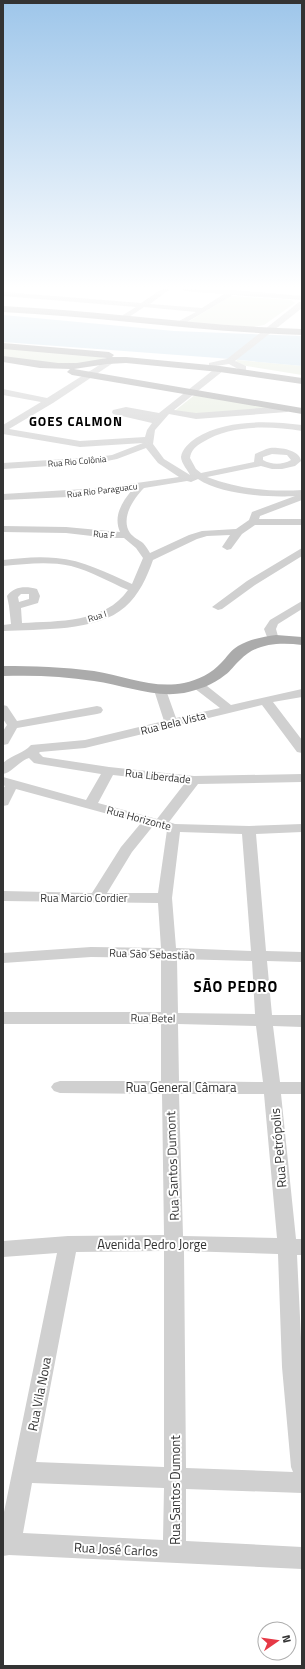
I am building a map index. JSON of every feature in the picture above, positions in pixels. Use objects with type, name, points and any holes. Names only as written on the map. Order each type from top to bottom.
[{"type":"main road","points":[[48,367],[302,411]]},
{"type":"main road","points":[[216,367],[243,368],[302,377]]},
{"type":"main road","points":[[216,367],[302,381]]},
{"type":"main road","points":[[3,671],[36,670],[62,672],[95,676],[141,688],[160,690],[182,688],[198,685],[213,677],[226,668],[236,654],[260,642],[273,640],[302,641]]},
{"type":"street","points":[[3,430],[102,367]]},
{"type":"street","points":[[216,367],[191,391],[161,416],[151,430],[148,442],[158,458],[166,466],[195,478],[233,489],[277,494],[302,493]]},
{"type":"street","points":[[3,392],[50,401]]},
{"type":"street","points":[[161,416],[196,416],[287,409]]},
{"type":"street","points":[[195,478],[186,462],[186,454],[190,446],[199,440],[226,430],[243,427],[280,426],[302,428]]},
{"type":"street","points":[[3,430],[62,442],[80,444],[148,442]]},
{"type":"street","name":"Rua Rio Colônia","points":[[3,466],[97,460],[114,457],[148,442]]},
{"type":"street","points":[[262,463],[257,458],[265,452],[278,451],[298,454]]},
{"type":"street","name":"Rua Rio Paraguacu","points":[[3,497],[76,494],[195,478],[262,463],[274,466],[288,465],[296,461],[298,454]]},
{"type":"street","points":[[126,535],[122,528],[121,520],[133,493],[141,486]]},
{"type":"street","points":[[253,522],[256,514],[302,497]]},
{"type":"street","points":[[227,547],[238,532],[253,522],[302,522]]},
{"type":"street","name":"Rua F","points":[[3,529],[59,530],[108,535],[126,535],[140,546],[148,558]]},
{"type":"street","points":[[148,558],[193,537],[206,533],[238,532]]},
{"type":"street","points":[[218,607],[251,583],[302,551]]},
{"type":"street","name":"Rua I","points":[[3,628],[81,621],[99,617],[116,609],[126,600],[134,589],[143,574],[148,558]]},
{"type":"street","points":[[3,563],[64,561],[96,572],[134,589]]},
{"type":"street","points":[[273,640],[270,629],[274,622],[302,604]]},
{"type":"street","points":[[15,606],[17,627]]},
{"type":"street","points":[[198,685],[230,710]]},
{"type":"street","points":[[160,690],[171,722]]},
{"type":"street","name":"Rua Bela Vista","points":[[32,754],[36,748],[44,746],[85,744],[171,722],[302,694]]},
{"type":"street","points":[[265,701],[302,749]]},
{"type":"street","points":[[3,709],[13,725]]},
{"type":"street","points":[[3,741],[13,725],[97,710]]},
{"type":"street","points":[[3,770],[12,761],[22,756],[32,754]]},
{"type":"street","name":"Rua Liberdade","points":[[32,754],[40,760],[194,780],[302,778]]},
{"type":"street","points":[[90,804],[109,770]]},
{"type":"street","name":"Rua Santos Dumont","points":[[174,1552],[174,1243],[170,1087],[169,954],[161,825],[194,780]]},
{"type":"street","points":[[3,802],[8,782]]},
{"type":"street","name":"Rua Horizonte","points":[[8,782],[161,825],[249,830],[302,828]]},
{"type":"street","points":[[96,898],[126,850],[161,825]]},
{"type":"street","name":"Rua Petrópolis","points":[[249,830],[264,1020],[295,1247],[297,1367],[302,1467]]},
{"type":"street","name":"Rua Marcio Cordier","points":[[3,896],[165,898]]},
{"type":"street","name":"Rua São Sebastião","points":[[3,958],[91,952],[302,958]]},
{"type":"street","name":"Rua Betel","points":[[3,1018],[169,1018],[302,1021]]},
{"type":"street","name":"Rua General Câmara","points":[[60,1086],[272,1086],[302,1088]]},
{"type":"street","name":"Avenida Pedro Jorge","points":[[3,1249],[68,1244],[174,1243],[295,1247]]},
{"type":"street","name":"Rua Vila Nova","points":[[6,1545],[24,1472],[68,1244]]},
{"type":"street","points":[[24,1472],[302,1483]]},
{"type":"street","name":"Rua José Carlos","points":[[6,1545],[302,1558]]},
{"type":"shaded area","points":[[252,367],[302,367],[302,375]]},
{"type":"shaded area","points":[[196,394],[278,408],[189,416],[172,413]]},
{"type":"district","name":"GOES CALMON","points":[[76,421]]},
{"type":"district","name":"SÃO PEDRO","points":[[236,986]]}]
